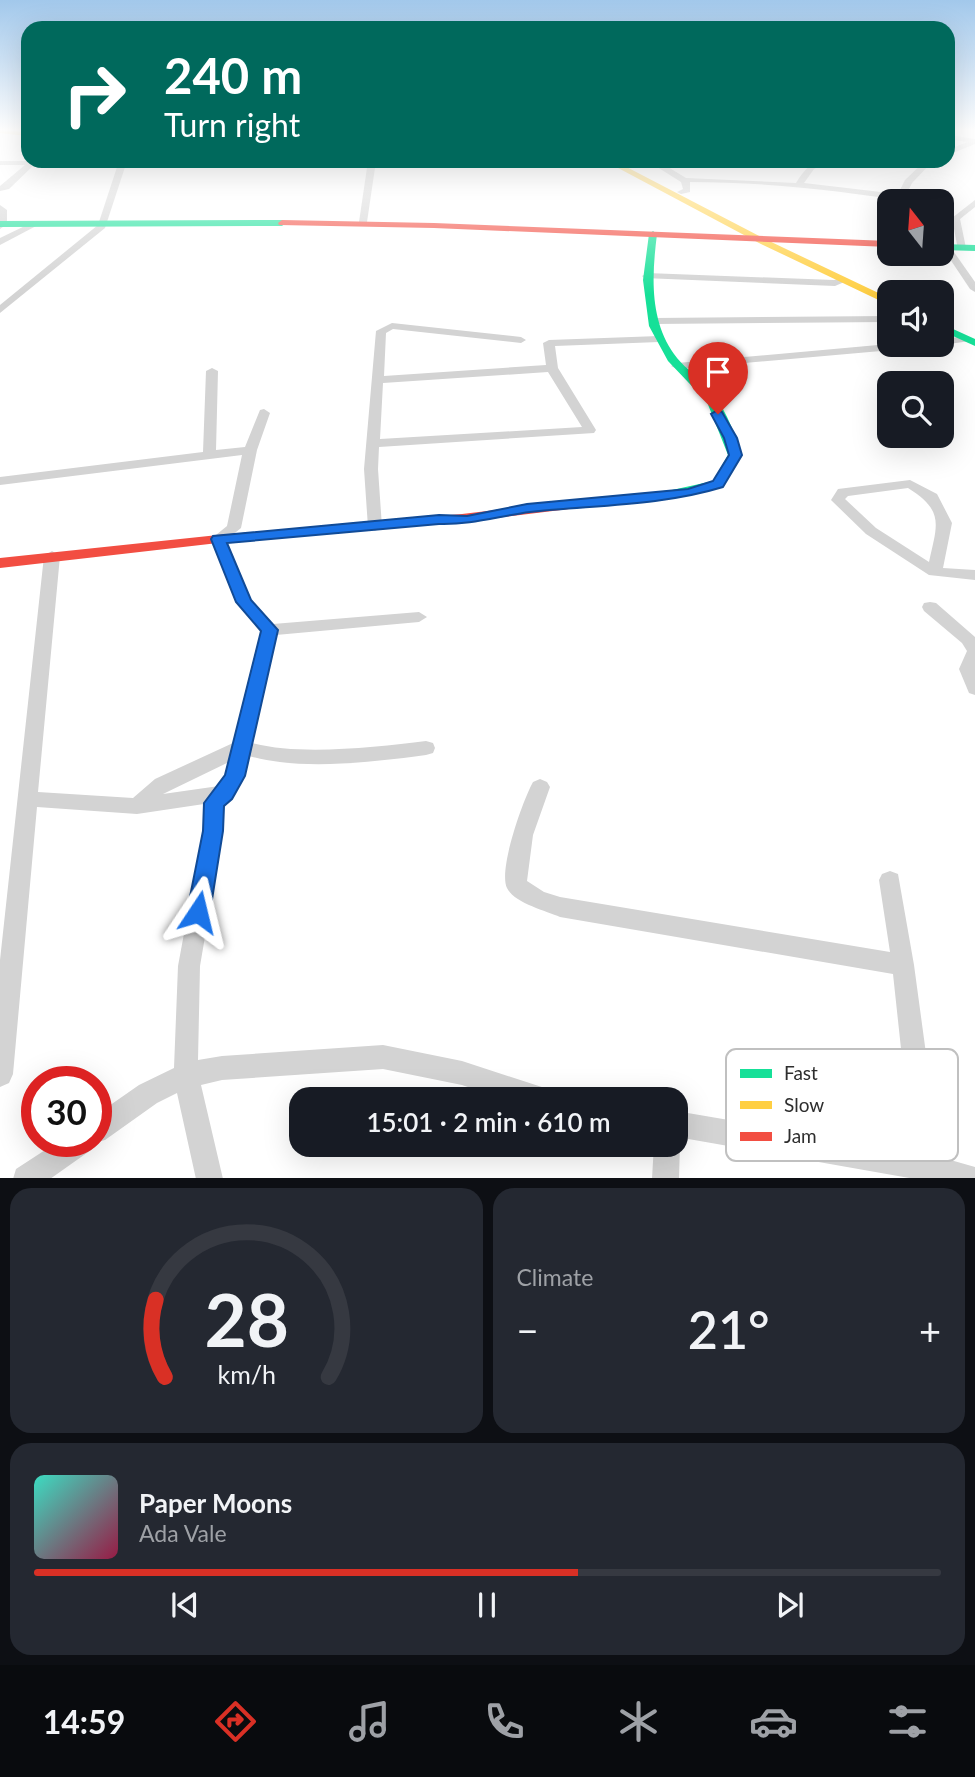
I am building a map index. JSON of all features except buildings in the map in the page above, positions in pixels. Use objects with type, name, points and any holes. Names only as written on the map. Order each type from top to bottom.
[{"type":"main road","points":[[657,185],[877,296]]},
{"type":"main road","points":[[682,186],[760,237]]},
{"type":"main road","points":[[1,221],[34,225],[102,226],[363,222],[760,237],[798,243],[877,244]]},
{"type":"main road","points":[[0,563],[218,539],[375,527],[439,519],[467,520],[527,508],[689,493],[718,484],[735,455],[730,438],[705,390],[677,366],[659,339],[648,293],[647,276],[653,234]]},
{"type":"main road","points":[[798,243],[877,287]]},
{"type":"main road","points":[[954,328],[972,339]]},
{"type":"main road","points":[[954,332],[972,339]]},
{"type":"street","points":[[0,310],[102,226],[115,185]]},
{"type":"street","points":[[363,222],[370,201],[369,185]]},
{"type":"street","points":[[682,186],[688,185]]},
{"type":"street","points":[[807,185],[877,194]]},
{"type":"street","points":[[0,190],[5,192],[0,197]]},
{"type":"street","points":[[954,203],[973,204]]},
{"type":"street","points":[[973,204],[956,218],[956,247],[975,289]]},
{"type":"street","points":[[0,242],[34,225]]},
{"type":"street","points":[[647,276],[835,283],[844,280]]},
{"type":"street","points":[[654,321],[877,319]]},
{"type":"street","points":[[375,527],[371,469],[381,331],[392,326],[521,340]]},
{"type":"street","points":[[374,443],[590,430],[552,368],[550,343],[659,339]]},
{"type":"street","points":[[954,341],[972,339]]},
{"type":"street","points":[[677,366],[877,348]]},
{"type":"street","points":[[378,380],[552,368]]},
{"type":"street","points":[[209,454],[212,372]]},
{"type":"street","points":[[264,413],[250,450],[234,528],[218,539],[244,602],[269,630],[419,617]]},
{"type":"street","points":[[0,481],[250,450]]},
{"type":"street","points":[[934,572],[945,523],[932,497],[910,484],[843,492],[838,500],[871,531],[934,572],[975,575]]},
{"type":"street","points":[[0,1074],[2,1031],[52,556]]},
{"type":"street","points":[[930,607],[968,639],[975,651],[968,670],[975,689]]},
{"type":"street","points":[[210,1178],[186,1075],[189,966],[213,831],[214,803],[225,793],[235,776],[269,630]]},
{"type":"street","points":[[136,806],[162,784],[243,747],[257,753],[340,755],[390,754],[426,748]]},
{"type":"street","points":[[540,787],[525,821],[516,885],[537,899],[560,907],[903,965]]},
{"type":"street","points":[[27,799],[136,806],[225,793]]},
{"type":"street","points":[[890,880],[913,1049]]},
{"type":"street","points":[[112,1120],[148,1094],[186,1075],[222,1068],[383,1057],[462,1073],[505,1087]]},
{"type":"street","points":[[688,1126],[726,1134]]},
{"type":"street","points":[[26,1178],[58,1157]]},
{"type":"street","points":[[665,1178],[666,1157]]},
{"type":"street","points":[[866,1161],[971,1178]]},
{"type":"traffic: fast","points":[[0,224],[282,223]]},
{"type":"traffic: fast","points":[[597,502],[672,494],[718,484],[735,455],[713,402],[672,359],[660,340],[649,296],[653,234]]},
{"type":"traffic: fast","points":[[954,247],[975,248]]},
{"type":"traffic: fast","points":[[954,333],[975,343]]},
{"type":"traffic: slow","points":[[655,185],[762,241],[877,296]]},
{"type":"traffic: jam","points":[[282,223],[434,226],[877,244]]},
{"type":"traffic: jam","points":[[0,563],[218,539],[462,518],[597,502]]},
{"type":"route","points":[[198,912],[213,831],[214,803],[225,793],[235,776],[259,683],[269,630],[244,602],[218,539],[375,527],[439,519],[467,520],[527,508],[689,493],[718,484],[735,455],[718,414]]}]
